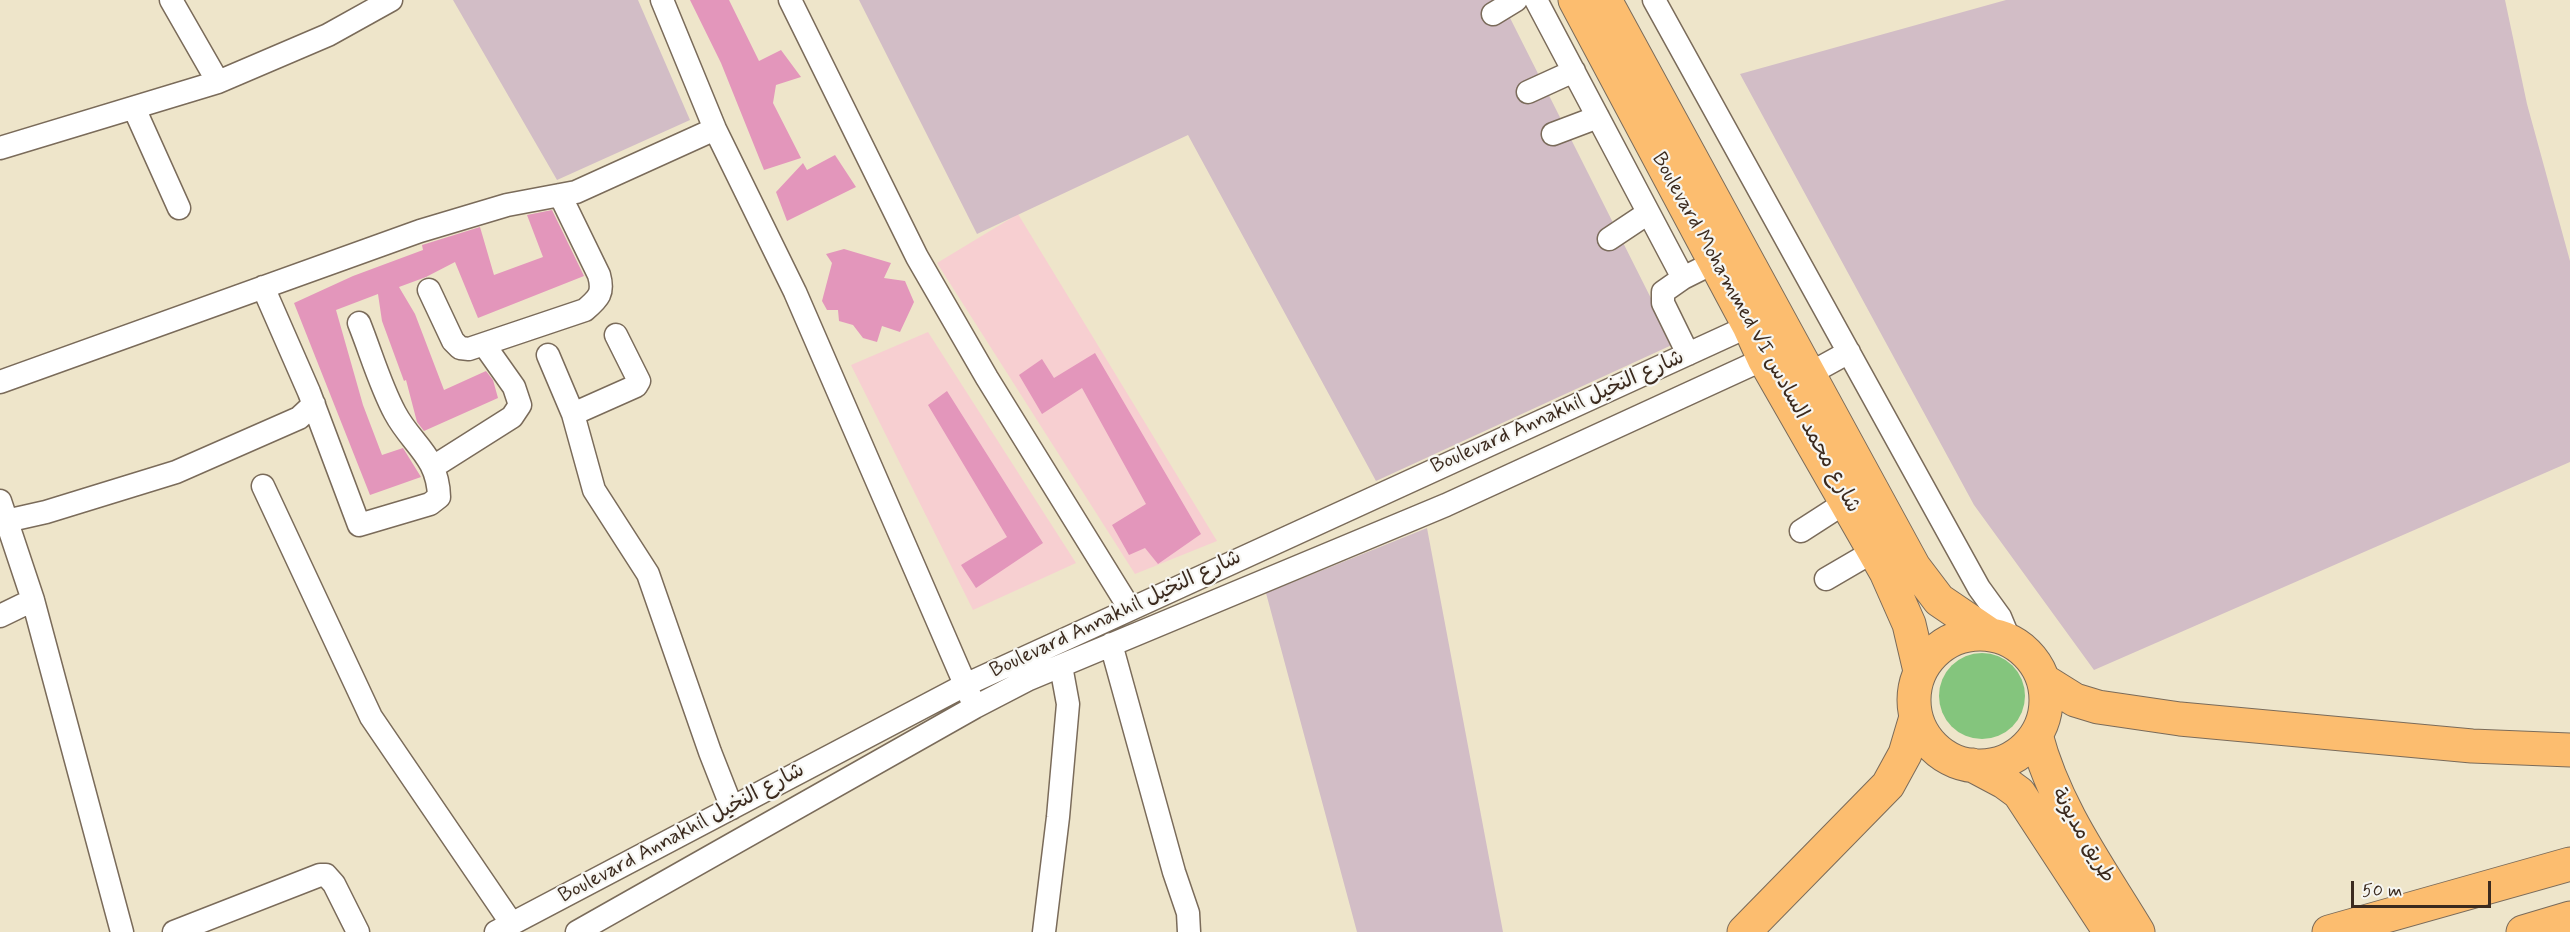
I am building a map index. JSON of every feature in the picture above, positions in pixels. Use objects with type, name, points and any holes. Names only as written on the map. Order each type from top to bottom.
[{"type":"highway","name":"Boulevard Mohammed VI شارع محمد السادس","points":[[1575,0],[1749,326],[1764,359],[1874,551],[1909,624],[1920,671]]},
{"type":"highway","name":"Boulevard Mohammed VI شارع محمد السادس","points":[[1605,0],[1914,567],[1928,588],[1949,608],[2000,638]]},
{"type":"highway","points":[[1964,636],[2000,638],[2033,660],[2043,680],[2046,708],[2037,735],[2022,752],[2009,759],[1988,766],[1957,762],[1937,750],[1922,731],[1916,717],[1914,698],[1920,671],[1929,657],[1948,642],[1964,636]]},
{"type":"highway","points":[[2043,680],[2075,700],[2098,707],[2168,718],[2472,746],[2570,750]]},
{"type":"highway","points":[[1744,932],[1888,786],[1903,760],[1916,717]]},
{"type":"highway","name":"طريق مديونة","points":[[2037,735],[2048,776],[2067,816],[2138,932]]},
{"type":"highway","name":"طريق مديونة","points":[[1972,765],[2019,793],[2110,932]]},
{"type":"highway","points":[[2329,932],[2570,864]]},
{"type":"highway","points":[[2523,932],[2570,918]]},
{"type":"street","points":[[171,0],[218,82]]},
{"type":"street","points":[[0,148],[218,82],[328,35],[391,0]]},
{"type":"street","points":[[662,0],[715,129],[795,292],[975,707]]},
{"type":"street","points":[[790,0],[917,257],[993,388],[1130,609]]},
{"type":"street","points":[[1493,14],[1516,0]]},
{"type":"street","points":[[1536,0],[1683,278]]},
{"type":"street","points":[[1654,0],[1979,588],[2000,617],[2000,638]]},
{"type":"street","points":[[1528,92],[1574,71]]},
{"type":"street","points":[[135,108],[179,208]]},
{"type":"street","points":[[1553,134],[1598,117]]},
{"type":"street","points":[[0,382],[430,228],[507,205],[576,192],[715,129]]},
{"type":"street","points":[[429,290],[453,341],[459,348],[485,346],[585,310],[600,298],[602,288],[599,275],[560,195]]},
{"type":"street","points":[[1609,239],[1648,213]]},
{"type":"street","points":[[1688,354],[1662,303],[1663,292],[1683,278],[1715,262]]},
{"type":"street","points":[[263,288],[314,404],[359,525],[430,504],[439,497],[439,482],[433,467],[421,446],[396,415],[359,323]]},
{"type":"street","name":"Boulevard Annakhil شارع النخيل","points":[[504,928],[965,685],[1749,326]]},
{"type":"street","points":[[573,414],[636,386],[639,381],[616,335]]},
{"type":"street","points":[[433,467],[512,417],[520,405],[514,387],[485,346]]},
{"type":"street","points":[[1809,374],[1848,352]]},
{"type":"street","points":[[548,355],[573,414],[594,490],[648,574],[732,808]]},
{"type":"street","name":"Boulevard Annakhil شارع النخيل","points":[[577,932],[975,707],[1111,644],[1446,506],[1764,359]]},
{"type":"street","points":[[123,932],[33,600],[3,511],[46,512],[176,472],[299,418],[314,404]]},
{"type":"street","points":[[263,486],[371,717],[504,928]]},
{"type":"street","points":[[1801,531],[1846,502]]},
{"type":"street","points":[[1826,579],[1874,551]]},
{"type":"street","points":[[0,616],[33,600]]},
{"type":"street","points":[[1111,644],[1174,872],[1188,913],[1189,932]]},
{"type":"street","points":[[1044,932],[1058,817],[1068,704],[1061,666]]},
{"type":"street","points":[[174,932],[320,875],[326,875],[334,884],[358,932]]},
{"type":"shaded area","points":[[453,0],[638,0],[690,120],[557,180]]},
{"type":"shaded area","points":[[859,0],[1501,0],[1674,344],[1376,481],[1188,135],[977,234]]},
{"type":"shaded area","points":[[2006,0],[2505,0],[2527,104],[2570,261],[2570,462],[2094,670],[1974,505],[1740,74]]},
{"type":"shaded area","points":[[1018,214],[1217,541],[1135,574],[937,263]]},
{"type":"shaded area","points":[[928,332],[1076,563],[973,610],[851,365]]},
{"type":"shaded area","points":[[1427,528],[1503,932],[1357,932],[1266,593]]},
{"type":"green space","points":[[1982,653],[1999,656],[2013,665],[2022,679],[2025,696],[2022,713],[2013,727],[1999,736],[1982,739],[1965,736],[1951,727],[1942,713],[1939,696],[1942,679],[1951,665],[1965,656]]},
{"type":"building","points":[[690,0],[729,0],[759,61],[781,50],[801,77],[776,85],[773,103],[801,158],[764,170],[721,63]]},
{"type":"building","points":[[835,155],[856,187],[787,221],[776,192],[803,163],[807,170]]},
{"type":"building","points":[[552,210],[584,276],[478,318],[455,262],[426,277],[399,287],[415,314],[444,390],[486,371],[493,380],[498,398],[424,431],[417,422],[406,380],[404,381],[382,321],[378,294],[336,310],[363,405],[382,455],[403,448],[421,477],[370,495],[294,303],[353,276],[423,250],[422,245],[480,227],[494,275],[543,257],[527,215]]},
{"type":"building","points":[[844,249],[891,263],[884,278],[905,281],[914,302],[900,332],[882,326],[877,342],[863,338],[853,325],[839,321],[838,310],[827,310],[822,301],[832,263],[826,254]]},
{"type":"building","points":[[1095,353],[1201,534],[1158,564],[1145,548],[1129,555],[1112,525],[1146,504],[1082,388],[1042,414],[1019,375],[1042,359],[1054,378]]},
{"type":"building","points":[[947,391],[1043,543],[976,588],[961,565],[1007,537],[928,405]]}]
